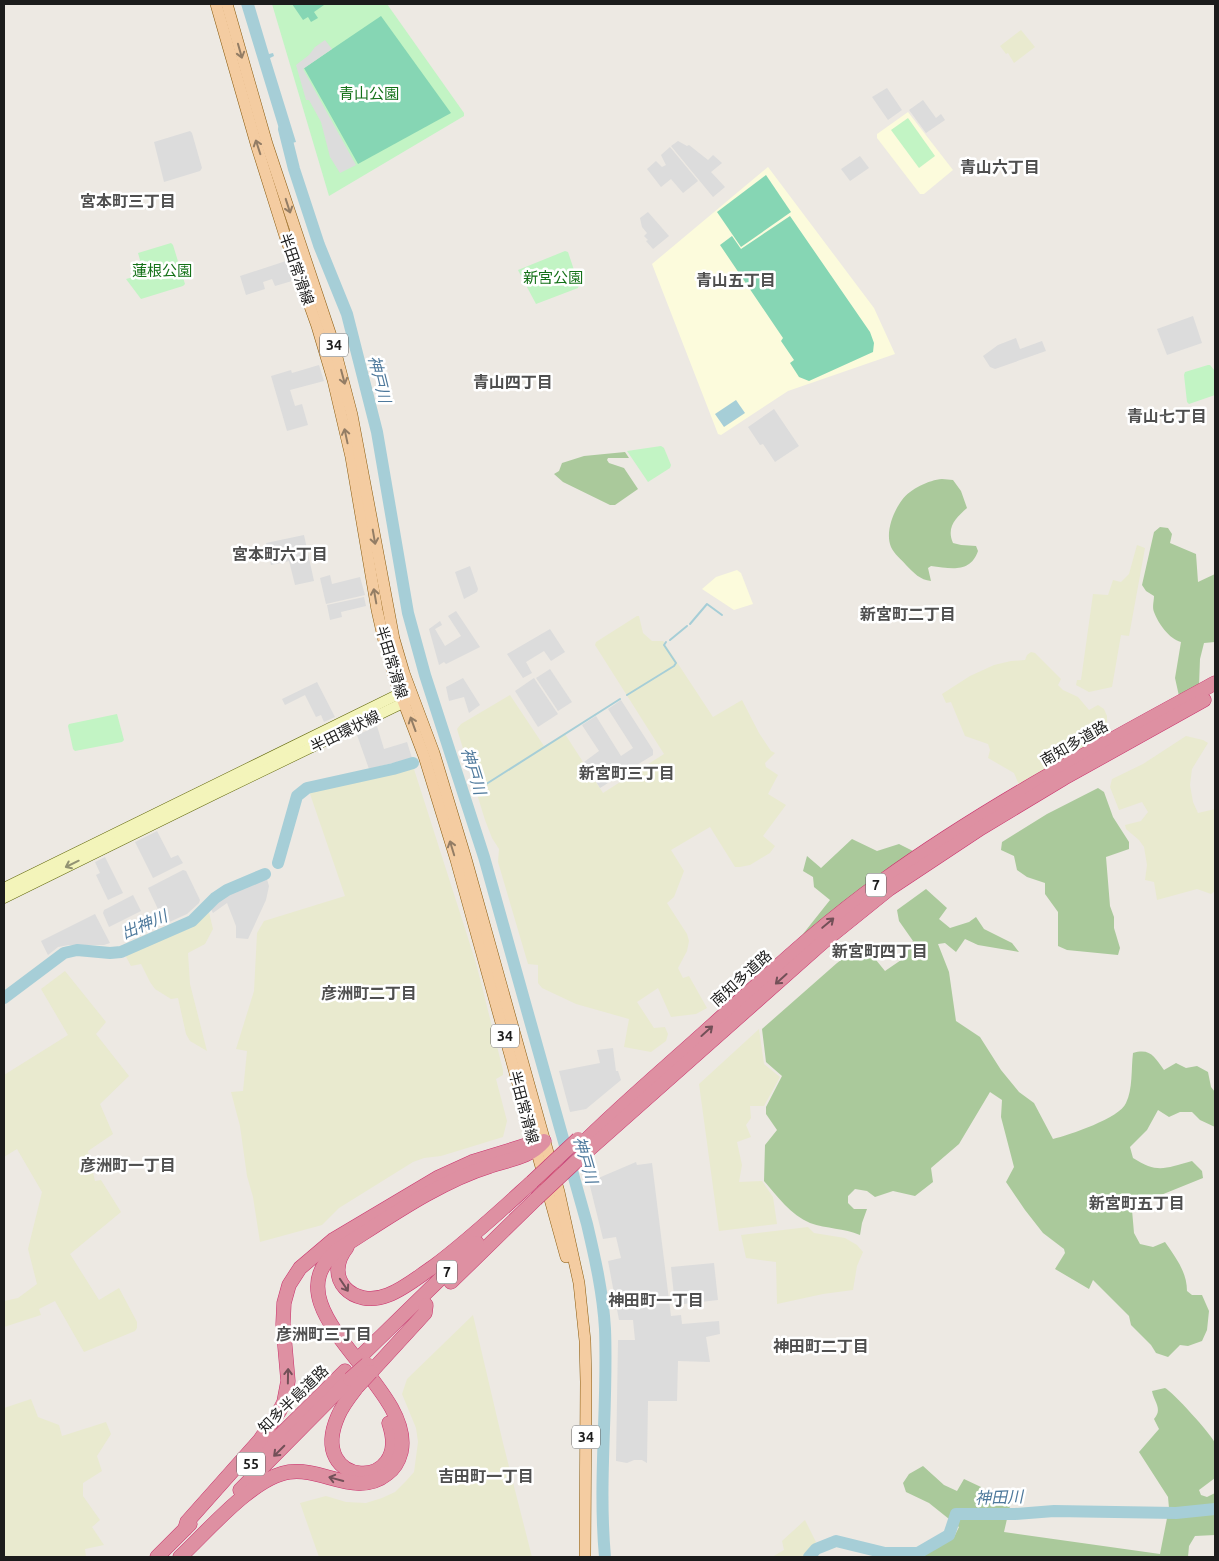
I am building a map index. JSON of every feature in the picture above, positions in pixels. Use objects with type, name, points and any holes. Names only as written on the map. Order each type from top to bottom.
[{"type":"highway","name":"南知多道路","points":[[367,1364],[534,1190],[806,941],[846,908],[882,881],[979,817],[1058,770],[1215,683]]},
{"type":"highway","name":"南知多道路","points":[[583,1144],[889,889],[981,828],[1064,778],[1215,694]]},
{"type":"highway","points":[[180,1557],[250,1490],[273,1477],[301,1471],[354,1483],[370,1483],[385,1476],[396,1465],[402,1442],[395,1414],[375,1382],[337,1334],[326,1317],[319,1300],[318,1283],[324,1265],[331,1256],[351,1242],[459,1178],[538,1145]]},
{"type":"highway","points":[[185,1530],[187,1522],[260,1440],[284,1402],[288,1381],[283,1314],[286,1294],[300,1268],[334,1240],[388,1206],[455,1169],[472,1162],[538,1145]]},
{"type":"highway","name":"南知多道路","points":[[351,1379],[426,1305],[534,1190]]},
{"type":"highway","points":[[351,1242],[343,1252],[339,1262],[340,1282],[346,1291],[354,1296],[374,1298],[387,1296],[414,1281],[534,1190]]},
{"type":"highway","points":[[324,1248],[308,1285],[311,1307],[327,1334],[382,1408],[392,1435],[390,1452],[382,1467],[375,1471],[360,1474],[346,1469],[340,1464],[335,1457],[332,1435],[351,1379],[367,1364]]},
{"type":"highway","name":"知多半島道路","points":[[158,1557],[185,1530],[351,1379]]},
{"type":"highway","name":"知多半島道路","points":[[172,1557],[351,1379]]},
{"type":"main road","name":"半田常滑線","points":[[216,4],[285,236],[317,326],[333,380],[351,456],[377,610],[392,668],[406,696],[456,860],[538,1145],[559,1192],[578,1283],[585,1341],[586,1557]]},
{"type":"main road","name":"半田常滑線","points":[[227,4],[267,144],[333,342],[342,375],[360,456],[389,614],[404,673],[406,696]]},
{"type":"main road","name":"半田環状線","points":[[4,888],[406,696]]},
{"type":"main road","name":"半田環状線","points":[[4,898],[406,696]]},
{"type":"shaded area","points":[[1021,30],[1035,47],[1014,63],[1008,53],[1006,54],[1000,46]]},
{"type":"shaded area","points":[[325,40],[332,49],[303,69],[356,165],[340,173],[330,157],[321,122],[309,100],[306,100],[296,65]]},
{"type":"shaded area","points":[[887,88],[902,110],[888,120],[872,97]]},
{"type":"shaded area","points":[[923,100],[936,118],[941,114],[945,120],[926,133],[909,110]]},
{"type":"shaded area","points":[[908,112],[953,170],[924,194],[920,194],[877,138],[877,134]]},
{"type":"shaded area","points":[[190,131],[202,168],[200,171],[164,182],[154,142]]},
{"type":"shaded area","points":[[678,141],[687,146],[689,145],[708,160],[713,155],[722,163],[711,172],[725,187],[713,197],[671,146]]},
{"type":"shaded area","points":[[670,147],[698,181],[683,193],[671,179],[661,187],[647,169],[656,161],[662,167],[666,165],[661,155]]},
{"type":"shaded area","points":[[860,156],[869,168],[850,181],[841,169]]},
{"type":"shaded area","points":[[768,167],[874,308],[895,354],[788,391],[721,435],[718,434],[652,264]]},
{"type":"shaded area","points":[[648,212],[669,236],[653,249],[646,241],[648,240],[644,236],[647,233],[642,227],[640,218]]},
{"type":"shaded area","points":[[286,261],[292,281],[275,286],[272,279],[263,282],[265,289],[246,295],[240,276]]},
{"type":"shaded area","points":[[1193,316],[1202,343],[1167,355],[1157,329]]},
{"type":"shaded area","points":[[1016,338],[1020,349],[1042,341],[1046,351],[995,369],[990,367],[983,356],[998,345]]},
{"type":"shaded area","points":[[319,365],[324,381],[290,390],[295,406],[302,404],[308,425],[287,431],[271,376],[291,370],[292,373]]},
{"type":"shaded area","points":[[774,409],[799,446],[775,462],[748,427]]},
{"type":"shaded area","points":[[304,535],[314,581],[295,585],[289,561],[271,565],[266,543]]},
{"type":"shaded area","points":[[1137,545],[1145,548],[1129,636],[1121,635],[1112,687],[1089,692],[1076,685],[1077,680],[1081,680],[1093,594],[1108,595],[1113,580],[1121,582],[1129,574]]},
{"type":"shaded area","points":[[470,566],[478,589],[477,592],[464,599],[455,572]]},
{"type":"shaded area","points":[[737,570],[741,573],[753,604],[734,610],[702,589],[716,577]]},
{"type":"shaded area","points":[[330,575],[332,584],[360,577],[365,595],[326,604],[320,578]]},
{"type":"shaded area","points":[[364,597],[366,606],[341,612],[342,617],[330,620],[327,605]]},
{"type":"shaded area","points":[[456,611],[480,647],[446,664],[444,662],[439,665],[429,629],[440,621],[442,625],[435,629],[445,646],[461,636],[448,616]]},
{"type":"shaded area","points":[[639,616],[643,633],[652,641],[663,641],[713,717],[742,700],[759,733],[771,751],[775,753],[765,763],[766,767],[778,775],[768,794],[786,805],[763,836],[775,846],[770,853],[750,865],[735,867],[710,827],[671,850],[684,871],[674,897],[667,903],[687,934],[689,941],[687,951],[678,968],[683,978],[689,976],[707,1008],[696,1014],[671,1017],[658,988],[637,1002],[654,1028],[665,1027],[668,1034],[666,1041],[651,1052],[624,1047],[629,1019],[576,1004],[542,988],[538,983],[538,965],[528,964],[498,862],[499,849],[492,838],[485,820],[457,729],[461,724],[510,695],[544,746],[565,734],[603,793],[664,754],[595,645],[596,642]]},
{"type":"shaded area","points":[[550,629],[565,652],[551,661],[544,651],[526,662],[532,673],[523,678],[507,654]]},
{"type":"shaded area","points":[[1031,652],[1035,653],[1061,679],[1058,685],[1063,690],[1078,697],[1089,710],[1098,705],[1104,709],[1107,723],[1099,736],[1098,742],[1060,760],[1042,774],[1019,785],[1014,773],[988,758],[990,750],[988,744],[965,736],[951,702],[946,703],[942,694],[970,676],[994,665],[1025,660]]},
{"type":"shaded area","points":[[550,669],[572,702],[558,711],[536,678]]},
{"type":"shaded area","points":[[463,678],[480,705],[469,713],[464,697],[449,701],[446,687]]},
{"type":"shaded area","points":[[534,678],[558,714],[538,727],[515,691]]},
{"type":"shaded area","points":[[317,682],[335,717],[324,722],[321,715],[316,717],[305,695],[285,705],[282,699]]},
{"type":"shaded area","points":[[621,700],[653,750],[653,755],[600,788],[584,762],[599,751],[582,725],[596,716],[621,756],[633,748],[608,709]]},
{"type":"shaded area","points":[[377,726],[384,749],[407,742],[412,758],[369,769],[357,735]]},
{"type":"shaded area","points":[[1186,736],[1208,743],[1192,769],[1190,785],[1193,802],[1198,813],[1215,809],[1215,891],[1211,894],[1197,889],[1157,900],[1154,882],[1145,880],[1147,865],[1144,847],[1126,829],[1125,825],[1141,821],[1148,812],[1142,802],[1119,810],[1110,787],[1112,779],[1143,764]]},
{"type":"shaded area","points":[[413,766],[476,963],[503,1070],[503,1075],[496,1079],[507,1121],[503,1137],[441,1156],[424,1158],[413,1162],[339,1208],[322,1225],[260,1242],[253,1197],[247,1176],[240,1126],[231,1092],[243,1091],[247,1051],[236,1049],[254,991],[257,933],[264,921],[345,896],[309,791]]},
{"type":"shaded area","points":[[157,831],[171,858],[178,855],[183,863],[153,878],[135,842]]},
{"type":"shaded area","points":[[105,857],[123,893],[108,900],[96,875],[100,873],[95,862]]},
{"type":"shaded area","points":[[183,870],[186,871],[200,900],[199,903],[187,914],[165,924],[148,888]]},
{"type":"shaded area","points":[[266,876],[269,886],[266,900],[248,939],[236,938],[236,926],[227,903],[213,913],[210,907],[229,891]]},
{"type":"shaded area","points":[[133,895],[141,911],[109,927],[103,913],[104,910]]},
{"type":"shaded area","points":[[208,908],[213,929],[205,944],[188,953],[190,984],[207,1051],[190,1041],[186,1034],[178,998],[171,999],[155,989],[141,964],[131,966],[124,953],[192,924]]},
{"type":"shaded area","points":[[95,914],[110,943],[104,945],[69,945],[58,947],[48,955],[41,941]]},
{"type":"shaded area","points":[[65,971],[106,1022],[96,1034],[129,1076],[100,1104],[113,1134],[88,1151],[95,1181],[101,1180],[121,1212],[70,1254],[99,1300],[119,1288],[137,1322],[137,1328],[135,1331],[84,1352],[55,1301],[39,1309],[41,1315],[4,1327],[4,1301],[18,1298],[37,1284],[28,1249],[42,1192],[17,1149],[4,1157],[4,1075],[68,1035],[41,989]]},
{"type":"shaded area","points":[[759,1029],[764,1064],[780,1077],[764,1106],[750,1106],[751,1118],[746,1125],[751,1137],[737,1142],[742,1165],[739,1182],[762,1181],[773,1197],[777,1224],[719,1231],[699,1084]]},
{"type":"shaded area","points":[[613,1048],[616,1071],[618,1071],[621,1080],[586,1109],[570,1112],[559,1071],[600,1063],[597,1050]]},
{"type":"shaded area","points":[[636,1162],[637,1165],[652,1163],[671,1316],[681,1315],[682,1324],[719,1321],[720,1334],[706,1337],[710,1362],[678,1361],[677,1401],[648,1401],[647,1463],[642,1460],[634,1460],[627,1463],[616,1461],[618,1340],[635,1340],[633,1320],[619,1320],[608,1261],[621,1258],[616,1237],[603,1239],[589,1182]]},
{"type":"shaded area","points":[[808,1227],[814,1233],[845,1238],[857,1245],[863,1252],[857,1266],[853,1290],[823,1294],[777,1304],[776,1262],[746,1258],[741,1235]]},
{"type":"shaded area","points":[[714,1263],[718,1300],[675,1305],[671,1267]]},
{"type":"shaded area","points":[[473,1315],[532,1557],[319,1557],[300,1503],[326,1496],[346,1502],[366,1503],[395,1492],[406,1481],[414,1472],[418,1442],[416,1428],[402,1394],[407,1379]]},
{"type":"shaded area","points":[[31,1399],[38,1417],[59,1425],[62,1436],[106,1422],[111,1434],[97,1456],[102,1471],[83,1483],[83,1496],[100,1520],[92,1527],[104,1545],[85,1549],[86,1557],[4,1557],[4,1408]]},
{"type":"shaded area","points":[[805,1520],[816,1542],[804,1557],[772,1557],[784,1550],[782,1541]]},
{"type":"green space","name":"青山公園","points":[[272,4],[387,4],[464,113],[464,116],[329,196]]},
{"type":"green space","points":[[292,4],[324,5],[314,12],[318,18],[311,22],[308,17],[303,20]]},
{"type":"green space","points":[[381,16],[451,113],[358,164],[304,68]]},
{"type":"green space","points":[[908,118],[935,156],[919,168],[891,130]]},
{"type":"green space","points":[[766,175],[791,212],[741,247],[717,212]]},
{"type":"green space","points":[[790,216],[870,332],[874,343],[873,352],[809,381],[799,377],[790,363],[794,360],[781,341],[783,338],[720,245],[732,236],[741,249]]},
{"type":"green space","name":"蓮根公園","points":[[171,243],[185,284],[141,299],[126,279],[144,274],[138,253]]},
{"type":"green space","name":"新宮公園","points":[[565,251],[568,252],[579,285],[578,288],[536,304],[518,270]]},
{"type":"green space","points":[[1208,365],[1215,371],[1215,395],[1189,404],[1187,402],[1185,372]]},
{"type":"green space","points":[[661,446],[664,448],[671,465],[670,468],[648,482],[627,451]]},
{"type":"green space","points":[[625,452],[629,458],[608,458],[607,460],[609,463],[624,468],[638,489],[615,505],[610,505],[563,482],[554,474],[559,471],[562,463],[584,456]]},
{"type":"green space","points":[[942,479],[953,480],[961,491],[967,508],[956,519],[951,528],[953,543],[976,546],[978,551],[970,563],[959,568],[931,566],[928,568],[931,581],[917,576],[894,552],[889,541],[889,529],[896,510],[905,496],[920,486]]},
{"type":"green space","points":[[1160,527],[1168,528],[1172,534],[1170,543],[1196,554],[1198,582],[1215,574],[1215,642],[1204,643],[1200,659],[1199,686],[1179,696],[1175,678],[1181,642],[1172,638],[1161,626],[1153,610],[1154,596],[1146,591],[1142,585],[1154,532]]},
{"type":"green space","points":[[117,714],[124,740],[122,742],[75,751],[73,749],[69,724]]},
{"type":"green space","points":[[1098,788],[1104,792],[1113,817],[1129,842],[1129,849],[1106,857],[1110,906],[1120,948],[1118,955],[1067,950],[1058,946],[1058,912],[1045,894],[1045,883],[1027,877],[1017,870],[1014,856],[1001,850],[1002,842],[1047,814]]},
{"type":"green space","points":[[852,839],[877,851],[899,844],[913,851],[799,939],[830,900],[814,887],[813,877],[803,871],[807,856],[821,868]]},
{"type":"green space","points":[[926,889],[947,908],[939,919],[950,928],[969,922],[976,917],[984,929],[1012,943],[1019,952],[978,945],[965,939],[956,952],[945,943],[938,944],[949,972],[956,1021],[980,1037],[1001,1070],[1019,1092],[1034,1103],[1053,1139],[1093,1125],[1122,1109],[1130,1092],[1133,1053],[1144,1052],[1152,1055],[1164,1070],[1176,1063],[1186,1068],[1197,1066],[1208,1072],[1211,1087],[1215,1092],[1215,1127],[1200,1120],[1192,1112],[1180,1112],[1169,1117],[1158,1110],[1147,1130],[1130,1147],[1133,1158],[1149,1166],[1162,1168],[1192,1161],[1202,1171],[1203,1178],[1156,1197],[1132,1210],[1134,1233],[1140,1244],[1153,1247],[1165,1242],[1183,1271],[1187,1291],[1192,1295],[1202,1295],[1209,1311],[1207,1330],[1202,1341],[1188,1346],[1180,1345],[1168,1357],[1156,1353],[1151,1345],[1131,1325],[1129,1316],[1093,1280],[1089,1289],[1055,1269],[1065,1253],[1064,1249],[1043,1233],[1006,1182],[1014,1167],[1001,1117],[1002,1100],[990,1092],[959,1144],[931,1168],[933,1182],[915,1196],[893,1191],[875,1197],[867,1191],[855,1189],[848,1196],[848,1203],[854,1209],[867,1209],[860,1235],[816,1225],[803,1220],[785,1205],[764,1181],[765,1145],[777,1130],[766,1114],[766,1107],[782,1076],[766,1062],[762,1029],[837,963],[863,944],[885,971],[904,958],[913,941],[899,921],[897,910]]},
{"type":"green space","points":[[1165,1388],[1200,1423],[1216,1446],[1215,1478],[1199,1490],[1201,1495],[1207,1497],[1215,1493],[1215,1535],[1195,1536],[1189,1546],[1188,1557],[921,1557],[954,1537],[959,1527],[929,1503],[906,1492],[903,1483],[909,1474],[923,1466],[944,1485],[957,1491],[964,1479],[981,1487],[979,1499],[1010,1506],[1004,1532],[1160,1554],[1169,1508],[1168,1497],[1139,1452],[1159,1429],[1154,1419],[1158,1409],[1152,1391]]},
{"type":"water","points":[[241,4],[254,4],[269,54],[273,53],[274,56],[270,58],[296,142],[284,145]]},
{"type":"water","points":[[736,400],[745,413],[724,427],[715,414]]},
{"type":"waterway","name":"神戸川","points":[[284,129],[294,169],[319,245],[347,314],[377,432],[408,613],[425,675],[484,857],[593,1250],[601,1289],[605,1329],[606,1358],[602,1500],[605,1557]]},
{"type":"waterway","points":[[690,624],[707,604],[722,615]]},
{"type":"waterway","points":[[670,640],[687,626]]},
{"type":"waterway","points":[[627,695],[674,666],[676,663],[664,645],[666,642]]},
{"type":"waterway","points":[[480,788],[620,699]]},
{"type":"waterway","name":"出神川","points":[[278,863],[297,796],[307,788],[413,763]]},
{"type":"waterway","name":"出神川","points":[[4,998],[64,953],[77,950],[121,952],[192,921],[215,898],[227,890],[265,874]]},
{"type":"waterway","name":"神田川","points":[[809,1557],[816,1549],[836,1541],[885,1553],[918,1553],[949,1535],[956,1514],[1015,1514],[1054,1511],[1176,1513],[1215,1509]]},
{"type":"district","name":"青山六丁目","points":[[1000,167]]},
{"type":"district","name":"宮本町三丁目","points":[[128,201]]},
{"type":"district","name":"青山五丁目","points":[[736,280]]},
{"type":"district","name":"青山四丁目","points":[[513,382]]},
{"type":"district","name":"青山七丁目","points":[[1167,416]]},
{"type":"district","name":"宮本町六丁目","points":[[280,554]]},
{"type":"district","name":"新宮町二丁目","points":[[908,614]]},
{"type":"district","name":"新宮町三丁目","points":[[627,773]]},
{"type":"district","name":"新宮町四丁目","points":[[880,951]]},
{"type":"district","name":"彦洲町二丁目","points":[[369,993]]},
{"type":"district","name":"彦洲町一丁目","points":[[128,1165]]},
{"type":"district","name":"新宮町五丁目","points":[[1137,1203]]},
{"type":"district","name":"神田町一丁目","points":[[656,1300]]},
{"type":"district","name":"彦洲町三丁目","points":[[324,1334]]},
{"type":"district","name":"神田町二丁目","points":[[821,1346]]},
{"type":"district","name":"吉田町一丁目","points":[[486,1476]]}]
